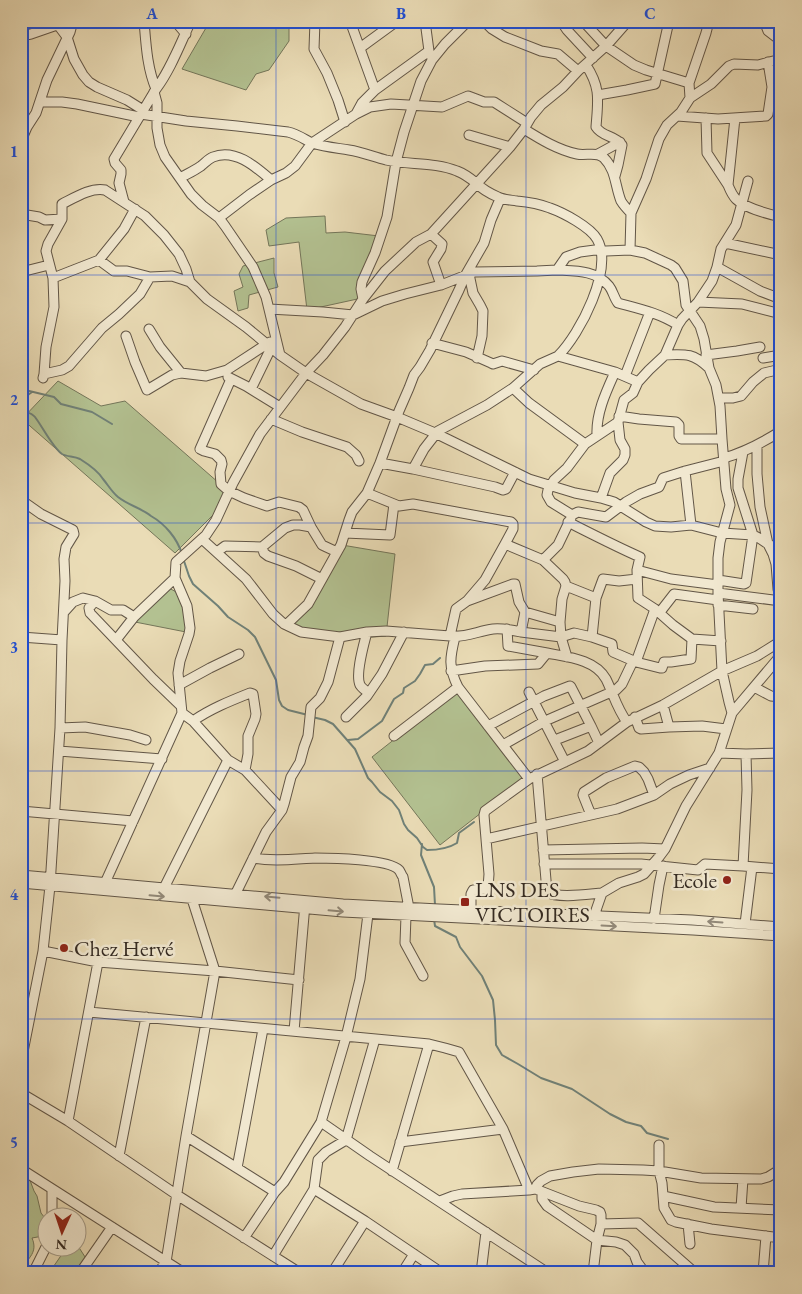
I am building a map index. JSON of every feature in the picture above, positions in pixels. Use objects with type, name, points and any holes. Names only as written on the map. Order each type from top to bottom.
[{"type":"street","points":[[21,141],[41,102],[47,80],[73,21]]},
{"type":"street","points":[[144,21],[148,60],[156,96],[156,117],[160,145],[168,162],[191,194],[219,218],[253,267],[266,297],[280,355]]},
{"type":"street","points":[[175,21],[186,34]]},
{"type":"street","points":[[124,202],[119,182],[121,170],[114,159],[162,80],[192,21]]},
{"type":"street","points":[[315,21],[314,49],[327,73],[345,122]]},
{"type":"street","points":[[350,21],[375,90]]},
{"type":"street","points":[[360,48],[397,21]]},
{"type":"street","points":[[363,300],[362,282],[375,253],[387,217],[396,162],[404,132],[431,55],[425,21]]},
{"type":"street","points":[[356,114],[362,103],[375,90],[431,55],[468,21]]},
{"type":"street","points":[[484,21],[492,29],[505,37],[541,51],[558,54],[578,71]]},
{"type":"street","points":[[561,21],[590,61],[598,95],[597,130],[614,137],[620,142],[622,147],[615,176]]},
{"type":"street","points":[[583,21],[606,46],[634,66],[689,83]]},
{"type":"street","points":[[105,883],[162,759],[181,709],[179,686],[180,661],[189,634],[189,620],[187,606],[175,578],[177,560],[206,535],[216,520],[260,434],[306,373],[323,355],[385,271],[416,242],[431,234],[510,147],[541,105],[564,87],[578,71],[606,46],[628,21]]},
{"type":"street","points":[[598,95],[634,89],[656,82],[669,21]]},
{"type":"street","points":[[690,98],[689,83],[706,34],[708,21]]},
{"type":"street","points":[[769,21],[766,26],[768,31],[781,41]]},
{"type":"street","points":[[21,36],[31,34],[56,23],[67,37],[74,59],[83,75],[97,87],[127,100],[141,114]]},
{"type":"street","points":[[630,250],[631,213],[646,179],[659,139],[667,125],[677,116],[690,98],[711,84],[729,66],[734,64],[758,65],[781,59]]},
{"type":"street","points":[[677,116],[735,118],[766,116],[771,97],[772,82],[768,62]]},
{"type":"street","points":[[219,218],[249,195],[295,166],[312,142],[356,114],[370,107],[380,105],[392,104],[442,108],[469,96],[484,102],[494,102],[539,138],[573,153],[580,155],[598,154],[620,142]]},
{"type":"street","points":[[771,97],[781,98]]},
{"type":"street","points":[[41,102],[62,102],[186,121],[288,132],[331,148],[349,150],[396,162],[446,167],[466,175],[476,184],[500,199],[550,208],[589,230],[595,237],[601,250],[602,268],[600,278],[584,317],[564,351],[558,356],[540,364],[513,388],[487,406],[441,429],[424,449],[413,469]]},
{"type":"street","points":[[706,118],[707,153],[728,185],[732,195],[742,204],[781,217]]},
{"type":"street","points":[[728,185],[735,118]]},
{"type":"street","points":[[469,135],[510,147]]},
{"type":"street","points":[[180,178],[213,157],[224,154],[245,160],[271,180]]},
{"type":"street","points":[[598,154],[605,159],[615,176],[621,200],[631,213]]},
{"type":"street","points":[[601,498],[610,473],[625,455],[625,449],[620,440],[619,419],[624,400],[634,391],[638,382],[665,355],[678,325],[698,302],[712,281],[721,249],[735,228],[748,181]]},
{"type":"street","points":[[150,277],[140,294],[102,328],[69,366],[43,376],[46,347],[54,307],[53,278],[46,253],[48,244],[62,219],[62,204],[94,190],[105,190],[145,216],[171,243],[186,269],[190,282]]},
{"type":"street","points":[[286,625],[308,604],[337,552],[352,512],[367,493],[414,375],[420,367],[484,243],[500,199]]},
{"type":"street","points":[[53,278],[99,260],[124,230],[135,209]]},
{"type":"street","points":[[21,214],[39,217],[43,220],[62,219]]},
{"type":"street","points":[[431,234],[442,244],[433,262],[441,285]]},
{"type":"street","points":[[725,243],[781,255]]},
{"type":"street","points":[[557,270],[570,255],[589,250],[630,250],[645,253],[667,262],[675,268],[683,281],[686,305],[700,326],[709,368],[719,398],[726,489],[730,505],[722,533],[718,558],[718,593],[722,671],[732,713]]},
{"type":"street","points":[[99,260],[114,271],[127,271],[150,277],[172,276],[190,282],[207,299],[306,373],[361,404],[397,417],[529,479],[576,493],[601,498],[621,506],[655,526],[692,525],[722,533],[753,535],[781,550]]},
{"type":"street","points":[[21,272],[49,265]]},
{"type":"street","points":[[717,267],[760,291],[781,299]]},
{"type":"street","points":[[269,309],[353,315],[405,294],[484,271],[557,270],[596,275],[611,289],[618,303],[662,316],[678,325]]},
{"type":"street","points":[[467,275],[473,293],[483,312],[478,358]]},
{"type":"street","points":[[698,302],[742,304],[781,314]]},
{"type":"street","points":[[625,376],[650,312]]},
{"type":"street","points":[[149,329],[181,374]]},
{"type":"street","points":[[126,336],[147,390],[169,376],[181,374],[206,376],[231,368],[268,346],[276,337]]},
{"type":"street","points":[[432,344],[466,352],[493,364],[502,361],[534,370]]},
{"type":"street","points":[[251,389],[268,346]]},
{"type":"street","points":[[706,355],[760,347]]},
{"type":"street","points":[[665,355],[692,355],[709,368]]},
{"type":"street","points":[[763,358],[781,355]]},
{"type":"street","points":[[558,356],[615,372],[638,382]]},
{"type":"street","points":[[719,398],[738,397],[764,373],[781,369]]},
{"type":"street","points":[[220,372],[280,407]]},
{"type":"street","points":[[597,435],[599,416],[606,391],[615,372]]},
{"type":"street","points":[[231,379],[200,447],[201,450],[215,454],[221,460],[222,484],[229,492],[267,506],[279,502],[299,507],[303,510],[322,545],[337,552]]},
{"type":"street","points":[[513,388],[529,403],[585,444]]},
{"type":"street","points":[[271,418],[302,432],[346,447],[359,460]]},
{"type":"street","points":[[721,641],[692,639],[638,598],[637,574],[640,557],[612,545],[570,519],[549,500],[547,495],[550,486],[585,444],[619,419],[676,422],[679,425],[679,436],[681,439],[722,439]]},
{"type":"street","points":[[543,560],[558,545],[570,519],[578,512],[605,518],[640,494],[659,487],[663,478],[724,460],[757,446],[781,431]]},
{"type":"street","points":[[757,446],[760,507],[768,544],[776,564],[778,588],[781,590]]},
{"type":"street","points":[[718,593],[745,584],[753,535],[738,488],[743,452]]},
{"type":"street","points":[[380,464],[413,469],[503,490],[506,489],[515,472]]},
{"type":"street","points":[[685,471],[692,525]]},
{"type":"street","points":[[367,493],[401,506],[413,504],[511,522],[513,524],[505,544],[485,580],[467,601],[456,609],[450,658],[451,671],[458,687],[488,726],[533,777],[541,826],[546,890],[549,894],[582,895],[602,893],[619,882],[644,874],[652,866],[665,849],[686,806],[719,753],[732,713],[754,686],[777,664],[781,655]]},
{"type":"street","points":[[21,500],[41,514],[68,526],[74,532],[65,551],[60,728],[50,882],[43,951],[21,1062]]},
{"type":"street","points":[[345,533],[390,535],[394,504]]},
{"type":"street","points":[[217,552],[225,546],[262,546],[289,526],[312,527]]},
{"type":"street","points":[[202,539],[246,579],[273,614],[286,625],[304,633],[340,637],[386,631],[468,636],[494,629],[561,636],[572,633],[612,644],[613,652],[660,668],[662,668],[664,662],[691,659],[692,639]]},
{"type":"street","points":[[505,544],[543,560],[565,582],[560,622],[561,636],[567,657]]},
{"type":"street","points":[[262,546],[264,553],[268,556],[296,566],[322,579]]},
{"type":"street","points":[[592,637],[596,598],[603,579],[619,581],[637,574],[671,579],[718,593],[753,609]]},
{"type":"street","points":[[116,640],[134,617],[175,578]]},
{"type":"street","points":[[467,601],[514,584],[519,602],[525,612],[521,632]]},
{"type":"street","points":[[566,586],[596,598]]},
{"type":"street","points":[[503,744],[545,721],[611,692],[621,685],[635,661],[657,611],[674,594],[718,593],[781,601]]},
{"type":"street","points":[[64,612],[73,602],[83,598],[95,601],[111,610],[121,609],[134,617]]},
{"type":"street","points":[[95,601],[89,608],[89,611],[228,760],[245,770],[282,810]]},
{"type":"street","points":[[525,612],[560,622]]},
{"type":"street","points":[[508,629],[508,646],[586,662],[599,670],[606,680],[621,714],[631,719],[641,729],[706,726],[726,729]]},
{"type":"street","points":[[367,632],[360,658],[359,682],[369,693]]},
{"type":"street","points":[[346,717],[363,702],[385,670],[404,632]]},
{"type":"street","points":[[21,637],[62,640]]},
{"type":"street","points":[[236,893],[266,832],[282,810],[286,801],[291,777],[300,762],[308,736],[311,707],[320,698],[328,682],[340,637]]},
{"type":"street","points":[[471,910],[471,894],[473,890],[488,888],[489,874],[485,811],[533,777],[582,754],[631,719],[663,705],[722,671],[757,656],[781,641]]},
{"type":"street","points":[[451,671],[485,666],[538,664],[547,653]]},
{"type":"street","points":[[179,686],[239,654]]},
{"type":"street","points":[[488,726],[544,696],[570,686],[598,743]]},
{"type":"street","points":[[754,686],[771,696],[781,698]]},
{"type":"street","points":[[394,736],[458,687]]},
{"type":"street","points":[[528,692],[565,762]]},
{"type":"street","points":[[192,722],[223,704],[250,693],[253,694],[256,714],[248,736],[248,754],[245,770]]},
{"type":"street","points":[[663,705],[669,727]]},
{"type":"street","points":[[555,740],[591,726]]},
{"type":"street","points":[[60,728],[85,727],[130,735],[146,740]]},
{"type":"street","points":[[58,751],[162,759]]},
{"type":"street","points":[[719,753],[781,753]]},
{"type":"street","points":[[745,924],[748,866],[746,754]]},
{"type":"street","points":[[164,888],[228,760]]},
{"type":"street","points":[[591,815],[583,795],[584,792],[606,778],[635,766],[644,772],[654,794]]},
{"type":"street","points":[[486,839],[622,808],[654,794],[689,774],[710,768]]},
{"type":"street","points":[[21,811],[133,821]]},
{"type":"street","points":[[543,850],[665,849]]},
{"type":"street","points":[[253,858],[269,860],[319,858],[376,862],[389,864],[397,868],[403,877],[408,912],[405,943],[423,976]]},
{"type":"street","points":[[544,864],[629,864],[698,870],[705,864],[781,869]]},
{"type":"street","points":[[654,919],[663,866]]},
{"type":"street","points":[[21,875],[50,882],[192,899],[305,904],[781,936]]},
{"type":"street","points":[[21,883],[105,883],[236,893],[368,914],[408,912]]},
{"type":"street","points":[[594,916],[602,893]]},
{"type":"street","points":[[158,1273],[166,1262],[186,1136],[216,971],[192,899]]},
{"type":"street","points":[[294,1031],[305,904]]},
{"type":"street","points":[[438,913],[471,910],[781,927]]},
{"type":"street","points":[[244,1238],[275,1192],[284,1182],[321,1122],[346,1037],[360,979],[368,914]]},
{"type":"street","points":[[43,951],[98,962],[216,971],[299,980]]},
{"type":"street","points":[[68,1121],[98,962]]},
{"type":"street","points":[[89,1012],[429,1044],[459,1052],[536,1190],[547,1206],[597,1240],[625,1245],[634,1254],[645,1273]]},
{"type":"street","points":[[119,1156],[146,1017]]},
{"type":"street","points":[[237,1168],[264,1029]]},
{"type":"street","points":[[273,1256],[314,1189],[318,1160],[326,1152],[346,1140],[375,1039]]},
{"type":"street","points":[[392,1170],[429,1044]]},
{"type":"street","points":[[21,1093],[68,1121],[177,1195],[300,1273]]},
{"type":"street","points":[[321,1122],[486,1232],[535,1268],[548,1273]]},
{"type":"street","points":[[400,1142],[503,1129]]},
{"type":"street","points":[[186,1136],[275,1192]]},
{"type":"street","points":[[659,1146],[658,1171],[662,1183],[664,1208],[671,1220],[711,1229],[781,1238]]},
{"type":"street","points":[[303,1152],[318,1160]]},
{"type":"street","points":[[21,1169],[184,1273]]},
{"type":"street","points":[[536,1190],[537,1185],[545,1178],[599,1169],[658,1171],[701,1178],[744,1179],[765,1179],[781,1169]]},
{"type":"street","points":[[741,1208],[744,1179]]},
{"type":"street","points":[[52,1189],[52,1206]]},
{"type":"street","points":[[314,1189],[442,1273]]},
{"type":"street","points":[[440,1201],[462,1194],[536,1190],[579,1206],[596,1210],[600,1212],[601,1224],[593,1273]]},
{"type":"street","points":[[663,1196],[703,1206],[781,1210]]},
{"type":"street","points":[[332,1273],[364,1221]]},
{"type":"street","points":[[601,1224],[638,1224],[695,1273]]},
{"type":"street","points":[[688,1224],[690,1244]]},
{"type":"street","points":[[80,1273],[112,1227]]},
{"type":"street","points":[[482,1273],[486,1232]]},
{"type":"street","points":[[763,1273],[766,1236]]},
{"type":"street","points":[[402,1273],[414,1254]]},
{"type":"street","points":[[33,1273],[42,1256]]},
{"type":"green space","points":[[210,21],[289,21],[289,41],[269,70],[256,74],[246,90],[182,69]]},
{"type":"green space","points":[[325,216],[326,233],[345,232],[379,236],[362,298],[307,310],[299,242],[269,246],[266,230],[286,218]]},
{"type":"green space","points":[[274,258],[274,273],[278,287],[249,295],[248,308],[238,311],[234,291],[243,287],[239,274],[243,266]]},
{"type":"green space","points":[[58,381],[101,406],[125,401],[227,490],[216,512],[175,553],[22,419]]},
{"type":"green space","points":[[342,545],[395,554],[386,636],[348,639],[289,625],[312,604]]},
{"type":"green space","points":[[169,588],[178,593],[186,618],[186,632],[135,622]]},
{"type":"green space","points":[[458,689],[527,777],[440,845],[372,757]]},
{"type":"green space","points":[[21,1170],[28,1175],[39,1206],[38,1237],[32,1238],[34,1243],[33,1251],[30,1258],[21,1268]]},
{"type":"green space","points":[[61,1256],[84,1256],[87,1260],[78,1273],[49,1273]]},
{"type":"waterway","points":[[21,389],[54,397],[61,404],[92,412],[112,424]]},
{"type":"waterway","points":[[21,400],[32,392]]},
{"type":"waterway","points":[[21,410],[34,416],[62,454],[78,458],[86,463],[98,473],[118,497],[161,523],[174,537],[182,554]]},
{"type":"waterway","points":[[183,558],[193,584],[228,617],[255,637],[276,680],[279,700],[282,706],[288,710],[308,715]]},
{"type":"waterway","points":[[348,740],[358,739],[382,721],[394,699],[403,693],[404,688],[415,681],[425,665],[433,664],[440,658]]},
{"type":"waterway","points":[[312,717],[333,724],[355,749],[368,778],[380,792],[392,801],[399,810],[408,830],[427,850],[435,850],[457,843],[459,833],[474,822]]},
{"type":"waterway","points":[[422,844],[421,855],[434,887],[435,905]]},
{"type":"waterway","points":[[434,919],[435,926],[456,937],[460,947],[482,976],[493,1000],[496,1045],[502,1055],[541,1078],[572,1089],[610,1114],[626,1122],[641,1126],[647,1133],[668,1139]]},
{"type":"place","name":"Ecole","points":[[727,880]]},
{"type":"place","name":"LNS DES VICTOIRES","points":[[465,902]]},
{"type":"place","name":"Chez Hervé","points":[[64,948]]}]
